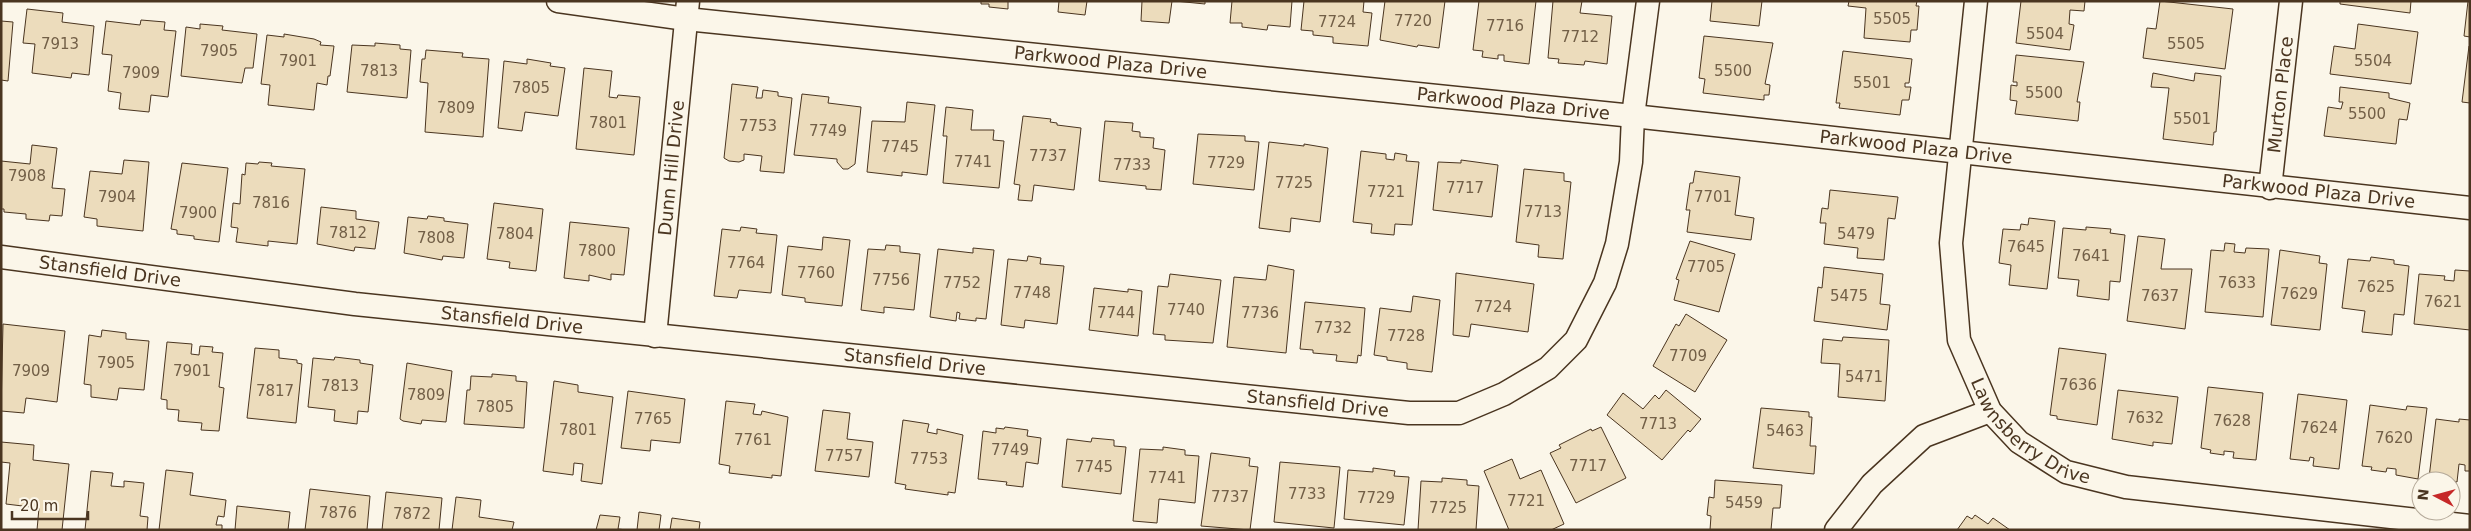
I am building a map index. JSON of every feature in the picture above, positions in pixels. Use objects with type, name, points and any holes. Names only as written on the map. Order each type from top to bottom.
[{"type":"street","name":"Parkwood Plaza Drive","points":[[558,1],[687,10],[1961,154],[2470,208]]},
{"type":"street","name":"Stansfield Drive","points":[[1,257],[355,304],[1409,413],[1458,413],[1504,394],[1548,368],[1576,340],[1605,284],[1617,244],[1631,162],[1633,116],[1648,1]]},
{"type":"street","name":"Lawnsberry Drive","points":[[1976,1],[1951,243],[1959,340],[1990,411],[2019,442],[2066,472],[2126,488],[2470,526]]},
{"type":"street","name":"Murton Place","points":[[2270,188],[2291,1]]},
{"type":"street","name":"Dunn Hill Drive","points":[[655,336],[687,10]]},
{"type":"street","points":[[1836,530],[1872,484],[1924,436],[1990,411]]},
{"type":"building","points":[[981,1],[1008,1],[1008,9],[989,7],[989,4],[981,4]]},
{"type":"building","points":[[1059,1],[1087,1],[1085,15],[1058,12]]},
{"type":"building","points":[[1142,1],[1172,1],[1169,23],[1141,21]]},
{"type":"building","points":[[1175,1],[1205,1],[1205,4]]},
{"type":"building","points":[[1232,1],[1292,1],[1290,27],[1268,25],[1267,30],[1242,27],[1242,23],[1230,23]]},
{"type":"building","points":[[1304,1],[1364,1],[1363,12],[1372,13],[1368,46],[1333,43],[1333,37],[1313,35],[1313,31],[1301,30]]},
{"type":"building","points":[[1385,1],[1445,1],[1439,48],[1418,45],[1417,47],[1380,40]]},
{"type":"building","points":[[1479,1],[1536,1],[1529,64],[1504,61],[1504,55],[1498,55],[1498,59],[1482,57],[1483,51],[1473,50]]},
{"type":"building","points":[[1553,1],[1582,1],[1580,13],[1612,16],[1607,64],[1585,61],[1584,65],[1558,63],[1559,59],[1548,58]]},
{"type":"building","points":[[1712,1],[1762,1],[1759,26],[1710,21]]},
{"type":"building","points":[[1849,1],[1917,1],[1916,6],[1919,6],[1917,30],[1911,30],[1910,42],[1864,38],[1866,8],[1848,6]]},
{"type":"building","points":[[2021,1],[2085,1],[2084,11],[2070,10],[2069,24],[2074,25],[2070,50],[2016,43]]},
{"type":"building","points":[[2160,1],[2233,9],[2225,69],[2143,58],[2147,28],[2156,29]]},
{"type":"building","points":[[2340,1],[2411,1],[2410,13],[2340,4]]},
{"type":"building","points":[[2468,1],[2470,1],[2470,37],[2464,36]]},
{"type":"building","points":[[27,9],[63,13],[62,22],[94,26],[89,75],[72,73],[71,78],[32,73],[35,44],[23,43]]},
{"type":"building","points":[[141,20],[165,22],[164,30],[176,31],[168,97],[151,95],[149,112],[119,109],[121,93],[108,91],[112,55],[102,54],[106,21],[140,25]]},
{"type":"building","points":[[1,21],[13,22],[8,81],[1,80]]},
{"type":"building","points":[[200,24],[223,26],[222,30],[257,34],[253,68],[245,68],[242,83],[181,76],[186,27],[200,29]]},
{"type":"building","points":[[2358,24],[2418,32],[2411,84],[2330,74],[2334,46],[2355,49]]},
{"type":"building","points":[[284,34],[314,39],[321,42],[320,45],[334,46],[327,85],[317,83],[314,110],[268,105],[270,85],[261,84],[267,35],[284,37]]},
{"type":"building","points":[[1704,36],[1773,43],[1765,84],[1770,85],[1769,95],[1764,95],[1764,100],[1703,93],[1705,79],[1699,78]]},
{"type":"building","points":[[375,43],[400,45],[400,49],[411,50],[407,98],[347,92],[352,45],[375,46]]},
{"type":"building","points":[[2470,46],[2470,103],[2462,102]]},
{"type":"building","points":[[426,50],[463,53],[462,57],[489,59],[483,137],[425,132],[428,83],[420,82],[422,59],[425,59]]},
{"type":"building","points":[[1843,51],[1912,59],[1909,83],[1905,83],[1905,87],[1911,87],[1909,100],[1902,100],[1900,115],[1839,108],[1840,103],[1836,103]]},
{"type":"building","points":[[2016,55],[2084,62],[2077,102],[2080,102],[2078,121],[2015,114],[2017,101],[2010,100],[2011,85],[2017,86],[2017,82],[2013,82]]},
{"type":"building","points":[[527,59],[551,63],[550,66],[565,68],[558,116],[525,112],[522,131],[498,128],[504,61],[527,64]]},
{"type":"building","points":[[584,68],[612,71],[609,97],[617,98],[618,95],[640,97],[634,155],[576,149]]},
{"type":"building","points":[[2153,73],[2194,81],[2195,73],[2221,76],[2213,145],[2163,139],[2169,88],[2151,87]]},
{"type":"building","points":[[732,84],[758,87],[756,98],[762,98],[763,90],[778,92],[778,96],[792,98],[784,173],[760,171],[762,156],[744,154],[744,160],[739,162],[729,161],[724,158]]},
{"type":"building","points":[[2340,87],[2389,93],[2389,98],[2410,103],[2407,120],[2399,119],[2396,144],[2324,136],[2328,107],[2341,109],[2343,102],[2339,102]]},
{"type":"building","points":[[802,94],[829,97],[828,103],[861,107],[855,164],[848,169],[843,169],[837,162],[837,159],[794,155]]},
{"type":"building","points":[[907,102],[935,105],[927,175],[902,172],[902,176],[867,172],[872,121],[905,122]]},
{"type":"building","points":[[946,107],[973,110],[971,130],[994,130],[993,140],[1004,141],[999,188],[943,183],[947,136],[943,136]]},
{"type":"building","points":[[1023,116],[1051,119],[1050,122],[1057,123],[1057,125],[1081,128],[1074,190],[1034,185],[1032,201],[1018,200],[1020,185],[1014,184]]},
{"type":"building","points":[[1105,121],[1133,123],[1132,131],[1140,132],[1140,137],[1154,138],[1153,148],[1165,150],[1161,190],[1146,189],[1146,186],[1099,181]]},
{"type":"building","points":[[1198,134],[1245,136],[1245,141],[1259,142],[1254,190],[1193,184]]},
{"type":"building","points":[[1269,142],[1304,146],[1304,144],[1328,148],[1320,222],[1291,218],[1290,232],[1259,228]]},
{"type":"building","points":[[32,145],[57,148],[52,188],[65,189],[62,216],[50,215],[49,221],[26,219],[26,214],[4,212],[4,209],[1,209],[1,161],[30,164]]},
{"type":"building","points":[[1361,151],[1386,154],[1386,159],[1394,160],[1395,153],[1407,155],[1406,161],[1419,162],[1412,225],[1395,224],[1394,235],[1371,233],[1372,224],[1353,222]]},
{"type":"building","points":[[124,160],[149,162],[143,231],[97,226],[97,219],[84,217],[90,171],[122,174]]},
{"type":"building","points":[[1461,160],[1498,165],[1492,217],[1433,210],[1438,162],[1461,163]]},
{"type":"building","points":[[259,162],[272,163],[271,166],[305,169],[297,244],[268,241],[268,246],[236,242],[238,228],[231,227],[233,203],[240,204],[242,174],[245,175],[246,163],[258,164]]},
{"type":"building","points":[[182,163],[228,168],[219,242],[194,239],[194,236],[177,234],[177,230],[171,229]]},
{"type":"building","points":[[1524,169],[1564,173],[1564,181],[1571,182],[1563,259],[1538,257],[1539,245],[1516,242]]},
{"type":"building","points":[[1695,171],[1740,177],[1735,215],[1754,218],[1751,240],[1687,232],[1690,210],[1686,210],[1690,183],[1693,183]]},
{"type":"building","points":[[1830,190],[1898,197],[1895,219],[1888,218],[1884,260],[1857,258],[1858,248],[1824,244],[1826,223],[1820,223],[1822,208],[1828,209]]},
{"type":"building","points":[[494,203],[543,209],[536,271],[509,268],[510,262],[487,259]]},
{"type":"building","points":[[321,207],[356,211],[356,219],[379,222],[375,249],[355,247],[354,251],[317,244]]},
{"type":"building","points":[[428,216],[444,218],[444,221],[468,224],[464,258],[443,256],[442,260],[404,253],[408,217],[427,219]]},
{"type":"building","points":[[2029,218],[2055,221],[2047,289],[2009,285],[2011,265],[1999,263],[2003,229],[2020,230],[2021,224],[2028,225]]},
{"type":"building","points":[[570,222],[629,228],[624,275],[611,274],[611,280],[589,275],[589,281],[564,278]]},
{"type":"building","points":[[741,227],[757,229],[756,233],[777,235],[771,293],[739,290],[737,298],[714,296],[722,229],[740,231]]},
{"type":"building","points":[[2086,227],[2111,229],[2110,233],[2125,235],[2120,282],[2110,281],[2109,300],[2077,296],[2079,280],[2058,278],[2063,228],[2086,230]]},
{"type":"building","points":[[2138,236],[2165,239],[2161,269],[2192,269],[2185,329],[2127,321]]},
{"type":"building","points":[[823,237],[850,240],[842,306],[805,302],[805,298],[782,295],[788,246],[822,250]]},
{"type":"building","points":[[1690,241],[1735,254],[1719,312],[1674,300],[1679,280],[1676,279]]},
{"type":"building","points":[[2225,243],[2235,244],[2234,252],[2245,253],[2246,248],[2269,249],[2263,317],[2205,312],[2211,250],[2224,251]]},
{"type":"building","points":[[886,245],[900,246],[900,252],[920,254],[914,310],[884,307],[884,313],[861,310],[868,249],[885,250]]},
{"type":"building","points":[[973,248],[994,250],[986,319],[976,318],[976,321],[959,319],[960,313],[957,312],[956,321],[930,317],[938,249],[973,253]]},
{"type":"building","points":[[2280,250],[2320,256],[2319,263],[2327,264],[2320,330],[2271,325]]},
{"type":"building","points":[[1028,256],[1041,258],[1040,264],[1064,266],[1057,324],[1025,320],[1024,328],[1001,325],[1008,259],[1027,261]]},
{"type":"building","points":[[2371,257],[2394,260],[2394,264],[2409,266],[2404,315],[2394,314],[2392,335],[2362,332],[2365,311],[2342,308],[2348,259],[2370,261]]},
{"type":"building","points":[[1268,265],[1294,270],[1286,353],[1227,347],[1234,277],[1266,280]]},
{"type":"building","points":[[1824,267],[1883,274],[1880,304],[1890,305],[1887,330],[1814,321],[1818,287],[1822,288]]},
{"type":"building","points":[[2455,270],[2470,271],[2470,330],[2414,324],[2419,274],[2445,276],[2444,280],[2454,281]]},
{"type":"building","points":[[1456,273],[1534,284],[1528,332],[1471,324],[1469,337],[1453,335]]},
{"type":"building","points":[[1170,274],[1221,280],[1213,343],[1165,340],[1165,335],[1153,334],[1158,286],[1168,287]]},
{"type":"building","points":[[1094,288],[1128,292],[1128,289],[1142,291],[1138,336],[1089,330]]},
{"type":"building","points":[[1413,296],[1440,300],[1432,372],[1407,369],[1407,363],[1387,360],[1387,357],[1374,355],[1380,308],[1411,312]]},
{"type":"building","points":[[1305,302],[1365,308],[1361,356],[1358,355],[1357,363],[1336,361],[1337,355],[1313,353],[1313,350],[1300,349]]},
{"type":"building","points":[[1686,314],[1727,340],[1695,392],[1653,366],[1676,324],[1679,326]]},
{"type":"building","points":[[3,324],[65,331],[57,402],[26,398],[24,413],[1,411]]},
{"type":"building","points":[[102,330],[126,333],[126,339],[149,341],[144,390],[119,388],[117,400],[91,397],[91,385],[84,384],[89,335],[101,337]]},
{"type":"building","points":[[1843,337],[1889,340],[1885,401],[1838,397],[1840,364],[1821,363],[1823,339],[1842,341]]},
{"type":"building","points":[[167,342],[192,344],[191,354],[199,355],[200,346],[213,347],[212,352],[223,353],[219,387],[224,388],[219,431],[201,430],[202,423],[178,421],[179,410],[167,409],[167,400],[161,399]]},
{"type":"building","points":[[255,348],[279,350],[279,358],[297,360],[297,363],[302,364],[296,423],[247,418]]},
{"type":"building","points":[[2059,348],[2106,354],[2097,425],[2057,419],[2057,416],[2050,415]]},
{"type":"building","points":[[335,357],[360,360],[360,363],[373,365],[368,412],[358,411],[357,424],[334,421],[335,410],[308,407],[313,358],[334,360]]},
{"type":"building","points":[[407,363],[452,371],[446,422],[422,420],[421,424],[400,419]]},
{"type":"building","points":[[492,374],[516,376],[516,381],[527,382],[524,428],[464,424],[467,390],[470,390],[471,376],[492,377]]},
{"type":"building","points":[[554,381],[578,385],[578,392],[613,397],[602,484],[581,481],[583,464],[574,463],[573,475],[543,471]]},
{"type":"building","points":[[2208,387],[2263,393],[2256,460],[2233,458],[2234,452],[2224,451],[2224,455],[2210,453],[2211,450],[2201,448]]},
{"type":"building","points":[[1666,390],[1701,419],[1690,432],[1688,430],[1662,460],[1607,415],[1623,393],[1643,409],[1655,395],[1659,399]]},
{"type":"building","points":[[2118,390],[2178,397],[2172,444],[2153,442],[2153,446],[2112,439]]},
{"type":"building","points":[[628,391],[685,399],[680,443],[651,440],[650,451],[621,448]]},
{"type":"building","points":[[2298,394],[2347,400],[2339,469],[2313,466],[2314,458],[2310,457],[2309,461],[2290,459]]},
{"type":"building","points":[[726,401],[755,404],[753,414],[761,415],[762,411],[788,417],[781,476],[772,475],[772,478],[729,473],[730,466],[719,464]]},
{"type":"building","points":[[2370,405],[2406,410],[2407,406],[2427,408],[2419,471],[2411,471],[2411,478],[2396,475],[2396,469],[2387,468],[2386,472],[2371,470],[2372,467],[2362,466]]},
{"type":"building","points":[[1761,408],[1809,412],[1809,417],[1812,417],[1810,446],[1816,446],[1814,474],[1753,468]]},
{"type":"building","points":[[823,410],[850,413],[847,439],[873,442],[869,477],[815,471]]},
{"type":"building","points":[[2436,419],[2459,422],[2459,419],[2470,420],[2470,471],[2465,471],[2465,465],[2459,464],[2458,471],[2430,471]]},
{"type":"building","points":[[903,420],[929,424],[927,432],[937,434],[937,429],[963,435],[955,493],[948,492],[948,495],[905,489],[906,485],[895,483]]},
{"type":"building","points":[[1005,427],[1028,430],[1027,436],[1041,438],[1038,464],[1026,462],[1023,487],[1006,485],[1007,482],[978,479],[983,431],[996,433],[996,428],[1004,429]]},
{"type":"building","points":[[1601,427],[1626,478],[1576,503],[1550,453],[1561,448],[1559,445],[1591,429],[1592,431]]},
{"type":"building","points":[[1092,438],[1114,440],[1114,446],[1126,447],[1121,494],[1062,487],[1067,439],[1091,442]]},
{"type":"building","points":[[1,442],[34,445],[33,460],[69,464],[62,530],[37,530],[39,508],[6,504],[10,463],[1,462]]},
{"type":"building","points":[[1163,447],[1185,450],[1185,455],[1199,456],[1195,503],[1159,499],[1157,523],[1133,521],[1140,449],[1163,450]]},
{"type":"building","points":[[1211,453],[1250,458],[1249,466],[1258,467],[1250,530],[1201,526]]},
{"type":"building","points":[[1512,459],[1520,479],[1541,470],[1564,524],[1551,530],[1509,530],[1484,471]]},
{"type":"building","points":[[1280,462],[1340,467],[1334,528],[1274,522]]},
{"type":"building","points":[[1373,468],[1395,471],[1394,476],[1409,477],[1404,525],[1344,519],[1348,470],[1373,472]]},
{"type":"building","points":[[166,470],[193,473],[190,495],[226,500],[224,517],[218,516],[216,525],[222,525],[222,530],[159,530]]},
{"type":"building","points":[[91,471],[113,473],[111,486],[124,487],[124,481],[144,483],[140,516],[148,517],[147,530],[85,530]]},
{"type":"building","points":[[1442,478],[1467,480],[1467,485],[1479,486],[1476,530],[1418,530],[1421,481],[1442,482]]},
{"type":"building","points":[[1715,480],[1782,485],[1780,508],[1773,508],[1771,530],[1710,530],[1711,516],[1707,515],[1709,497],[1714,498]]},
{"type":"building","points":[[310,489],[370,496],[367,530],[305,530]]},
{"type":"building","points":[[386,492],[442,498],[439,530],[382,530]]},
{"type":"building","points":[[456,497],[481,500],[479,517],[514,522],[512,530],[452,530]]},
{"type":"building","points":[[237,506],[290,512],[288,530],[235,530]]},
{"type":"building","points":[[639,512],[661,515],[659,530],[637,530]]},
{"type":"building","points":[[600,515],[620,517],[618,529],[627,530],[596,530]]},
{"type":"building","points":[[1975,515],[1988,524],[1993,518],[2010,530],[1957,530],[1967,516],[1972,519]]},
{"type":"building","points":[[672,518],[700,522],[699,530],[670,530]]}]
